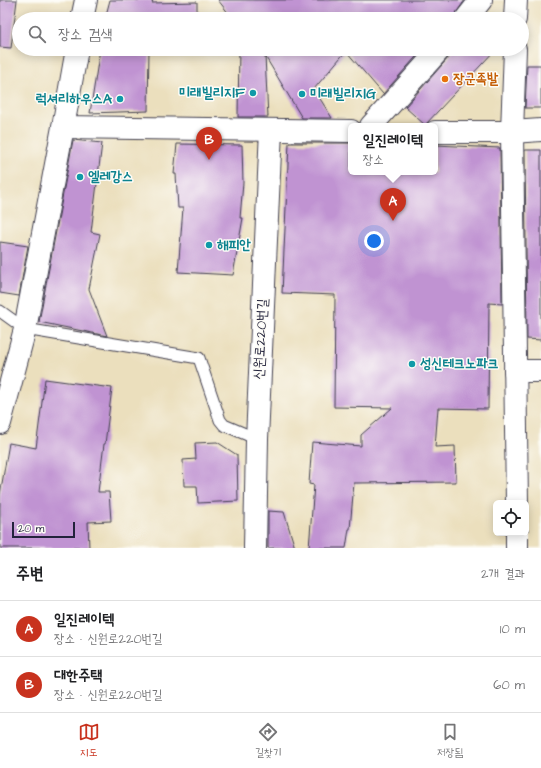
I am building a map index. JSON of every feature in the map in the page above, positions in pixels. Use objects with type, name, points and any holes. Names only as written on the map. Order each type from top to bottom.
[{"type":"street","points":[[83,12],[86,0]]},
{"type":"street","points":[[472,12],[481,0]]},
{"type":"street","points":[[515,12],[516,0]]},
{"type":"street","points":[[0,423],[25,329],[76,56]]},
{"type":"street","points":[[374,123],[434,56]]},
{"type":"street","points":[[514,56],[512,132],[517,500]]},
{"type":"street","points":[[62,127],[348,131]]},
{"type":"street","name":"신원로220번길","points":[[255,548],[257,439],[271,130]]},
{"type":"street","points":[[438,132],[512,132],[541,130]]},
{"type":"street","points":[[515,371],[541,371]]},
{"type":"street","points":[[517,536],[517,548]]},
{"type":"lane","points":[[0,312],[25,329],[199,358],[220,420],[224,425],[257,439]]},
{"type":"building","points":[[0,0],[17,0],[16,12],[12,12],[11,48],[0,47]]},
{"type":"building","points":[[110,0],[153,0],[152,3],[197,2],[197,12],[107,12]]},
{"type":"building","points":[[218,0],[465,0],[457,12],[227,12]]},
{"type":"building","points":[[99,56],[149,56],[148,111],[90,113]]},
{"type":"building","points":[[239,56],[265,56],[268,117],[238,117]]},
{"type":"building","points":[[265,56],[342,56],[314,89],[332,118],[302,118]]},
{"type":"building","points":[[350,56],[417,56],[383,94]]},
{"type":"building","name":"장군족발","points":[[489,56],[427,123],[423,123],[405,107],[449,57]]},
{"type":"building","points":[[527,65],[541,65],[541,108],[525,108]]},
{"type":"building","points":[[73,140],[102,143],[91,232],[100,234],[89,289],[107,336],[39,322]]},
{"type":"building","points":[[289,143],[348,143],[348,175],[438,175],[438,145],[500,148],[502,304],[489,303],[488,409],[438,408],[435,447],[455,446],[456,482],[354,483],[350,529],[346,548],[309,548],[314,485],[309,484],[312,442],[361,446],[361,435],[392,408],[334,407],[335,295],[282,293]]},
{"type":"building","points":[[177,144],[242,145],[243,183],[240,218],[243,218],[233,275],[178,272],[183,208],[178,208],[176,174],[174,174]]},
{"type":"building","points":[[525,150],[541,150],[541,340],[527,339]]},
{"type":"building","points":[[0,242],[28,246],[19,296],[0,293]]},
{"type":"building","points":[[45,379],[112,388],[98,492],[109,492],[111,521],[88,522],[89,548],[0,548],[0,495],[9,443],[36,448]]},
{"type":"building","points":[[217,442],[237,455],[238,501],[198,503],[197,486],[184,486],[183,460],[196,459],[195,443]]},
{"type":"building","points":[[268,511],[284,512],[295,548],[268,548]]},
{"type":"place","name":"장군족발","points":[[445,79]]},
{"type":"place","name":"미래빌리지F","points":[[253,93]]},
{"type":"place","name":"미래빌리지G","points":[[302,94]]},
{"type":"place","name":"럭셔리하우스A","points":[[120,99]]},
{"type":"place","name":"대한주택","points":[[209,160]]},
{"type":"place","name":"엘레강스","points":[[80,177]]},
{"type":"place","name":"일진레이텍","points":[[393,221]]},
{"type":"place","name":"해피안","points":[[209,245]]},
{"type":"place","name":"성신테크노파크","points":[[412,364]]}]
